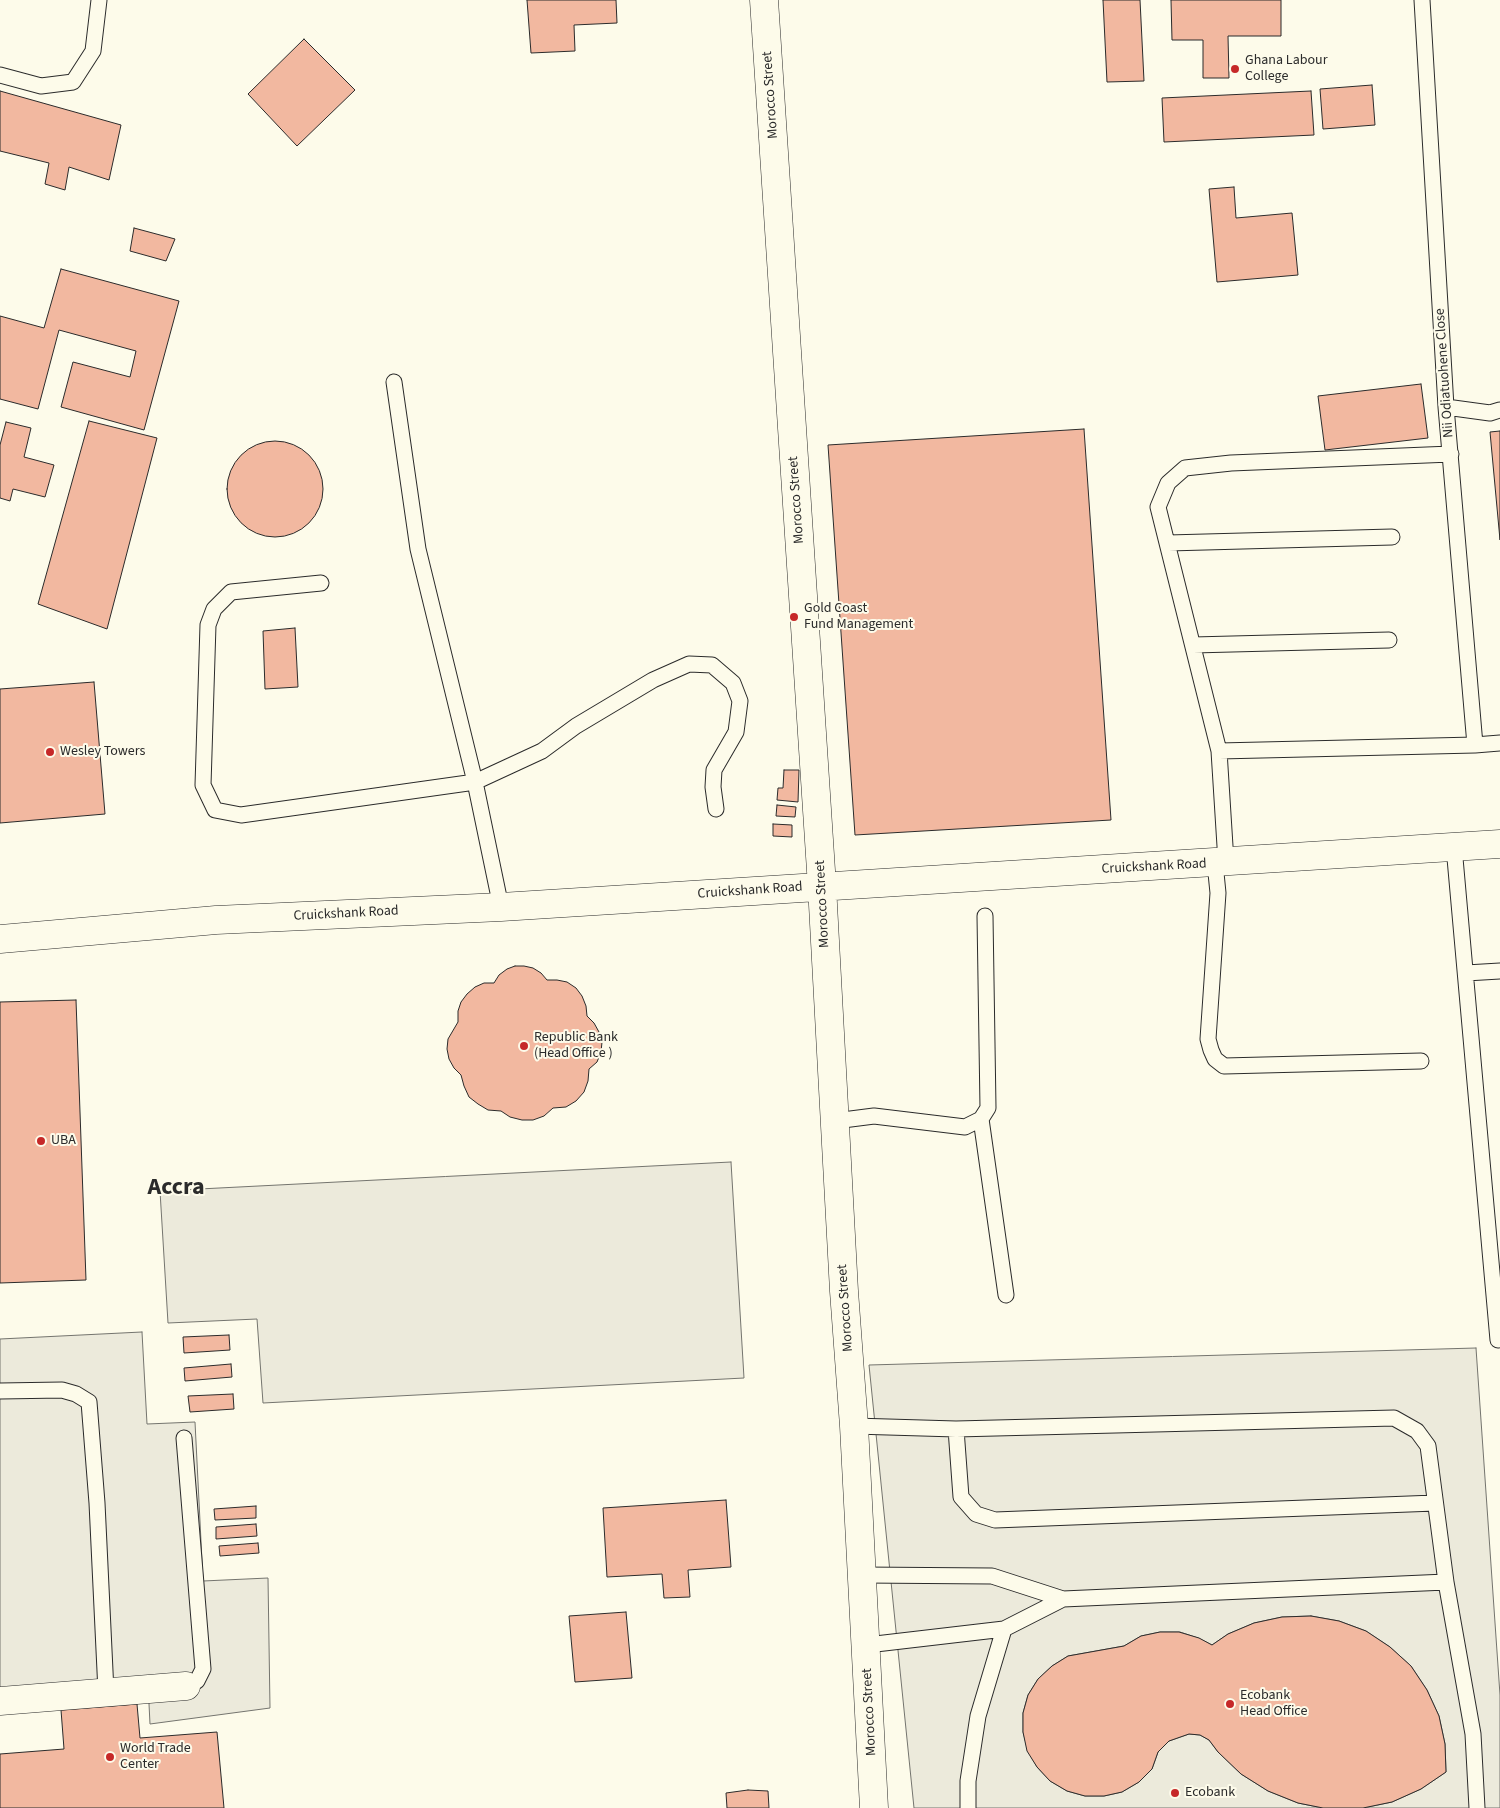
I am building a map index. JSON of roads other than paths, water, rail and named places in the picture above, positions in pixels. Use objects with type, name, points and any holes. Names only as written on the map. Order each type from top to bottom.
[{"type":"street","name":"Morocco Street","points":[[764,0],[822,886],[844,1291],[854,1426],[874,1808]]},
{"type":"street","name":"Cruickshank Road","points":[[0,939],[216,920],[501,907],[1500,844]]},
{"type":"street","points":[[0,1701],[186,1686]]},
{"type":"lane","points":[[0,75],[41,86],[73,82],[92,51],[99,0]]},
{"type":"lane","name":"Nii Odiatuohene Close","points":[[1422,0],[1446,407],[1474,745]]},
{"type":"lane","points":[[394,382],[418,549],[475,782],[501,907]]},
{"type":"lane","points":[[1446,407],[1490,412],[1500,410]]},
{"type":"lane","points":[[1421,1061],[1224,1066],[1215,1059],[1208,1039],[1220,863],[1219,751],[1158,507],[1168,483],[1185,468],[1231,463],[1451,454]]},
{"type":"lane","points":[[1168,543],[1392,537]]},
{"type":"lane","points":[[321,583],[231,592],[214,609],[208,625],[203,785],[215,810],[241,815],[385,793],[475,782],[542,751],[576,726],[653,680],[689,664],[712,664],[733,683],[740,701],[736,732],[714,770],[713,787],[716,809]]},
{"type":"lane","points":[[1193,645],[1389,640]]},
{"type":"lane","points":[[1219,751],[1500,743]]},
{"type":"lane","points":[[1454,847],[1498,1340]]},
{"type":"lane","points":[[835,1121],[874,1116],[965,1127],[981,1119],[988,1108],[985,916]]},
{"type":"lane","points":[[1466,974],[1500,971]]},
{"type":"lane","points":[[981,1119],[1006,1295]]},
{"type":"lane","points":[[0,1391],[62,1390],[76,1394],[90,1402],[106,1692]]},
{"type":"lane","points":[[854,1426],[956,1428],[1394,1418],[1417,1431],[1428,1446],[1446,1582],[1473,1734],[1477,1808]]},
{"type":"lane","points":[[956,1428],[962,1497],[976,1514],[995,1520],[1435,1503]]},
{"type":"lane","points":[[184,1438],[203,1670],[197,1681],[186,1686]]},
{"type":"lane","points":[[862,1575],[992,1576],[1063,1599],[1446,1582]]},
{"type":"lane","points":[[866,1645],[1004,1629],[1063,1599]]},
{"type":"lane","points":[[968,1808],[968,1781],[978,1716],[1004,1629]]},
{"type":"place","name":"Ghana Labour College","points":[[1235,69]]},
{"type":"place","name":"Gold Coast Fund Management","points":[[794,617]]},
{"type":"place","name":"Wesley Towers","points":[[50,752]]},
{"type":"place","name":"Republic Bank (Head Office )","points":[[524,1046]]},
{"type":"place","name":"UBA","points":[[41,1141]]},
{"type":"place","name":"Ecobank Head Office","points":[[1230,1704]]},
{"type":"place","name":"World Trade Center","points":[[110,1757]]},
{"type":"place","name":"Ecobank","points":[[1175,1793]]},
{"type":"district","name":"Accra","points":[[176,1189]]}]
